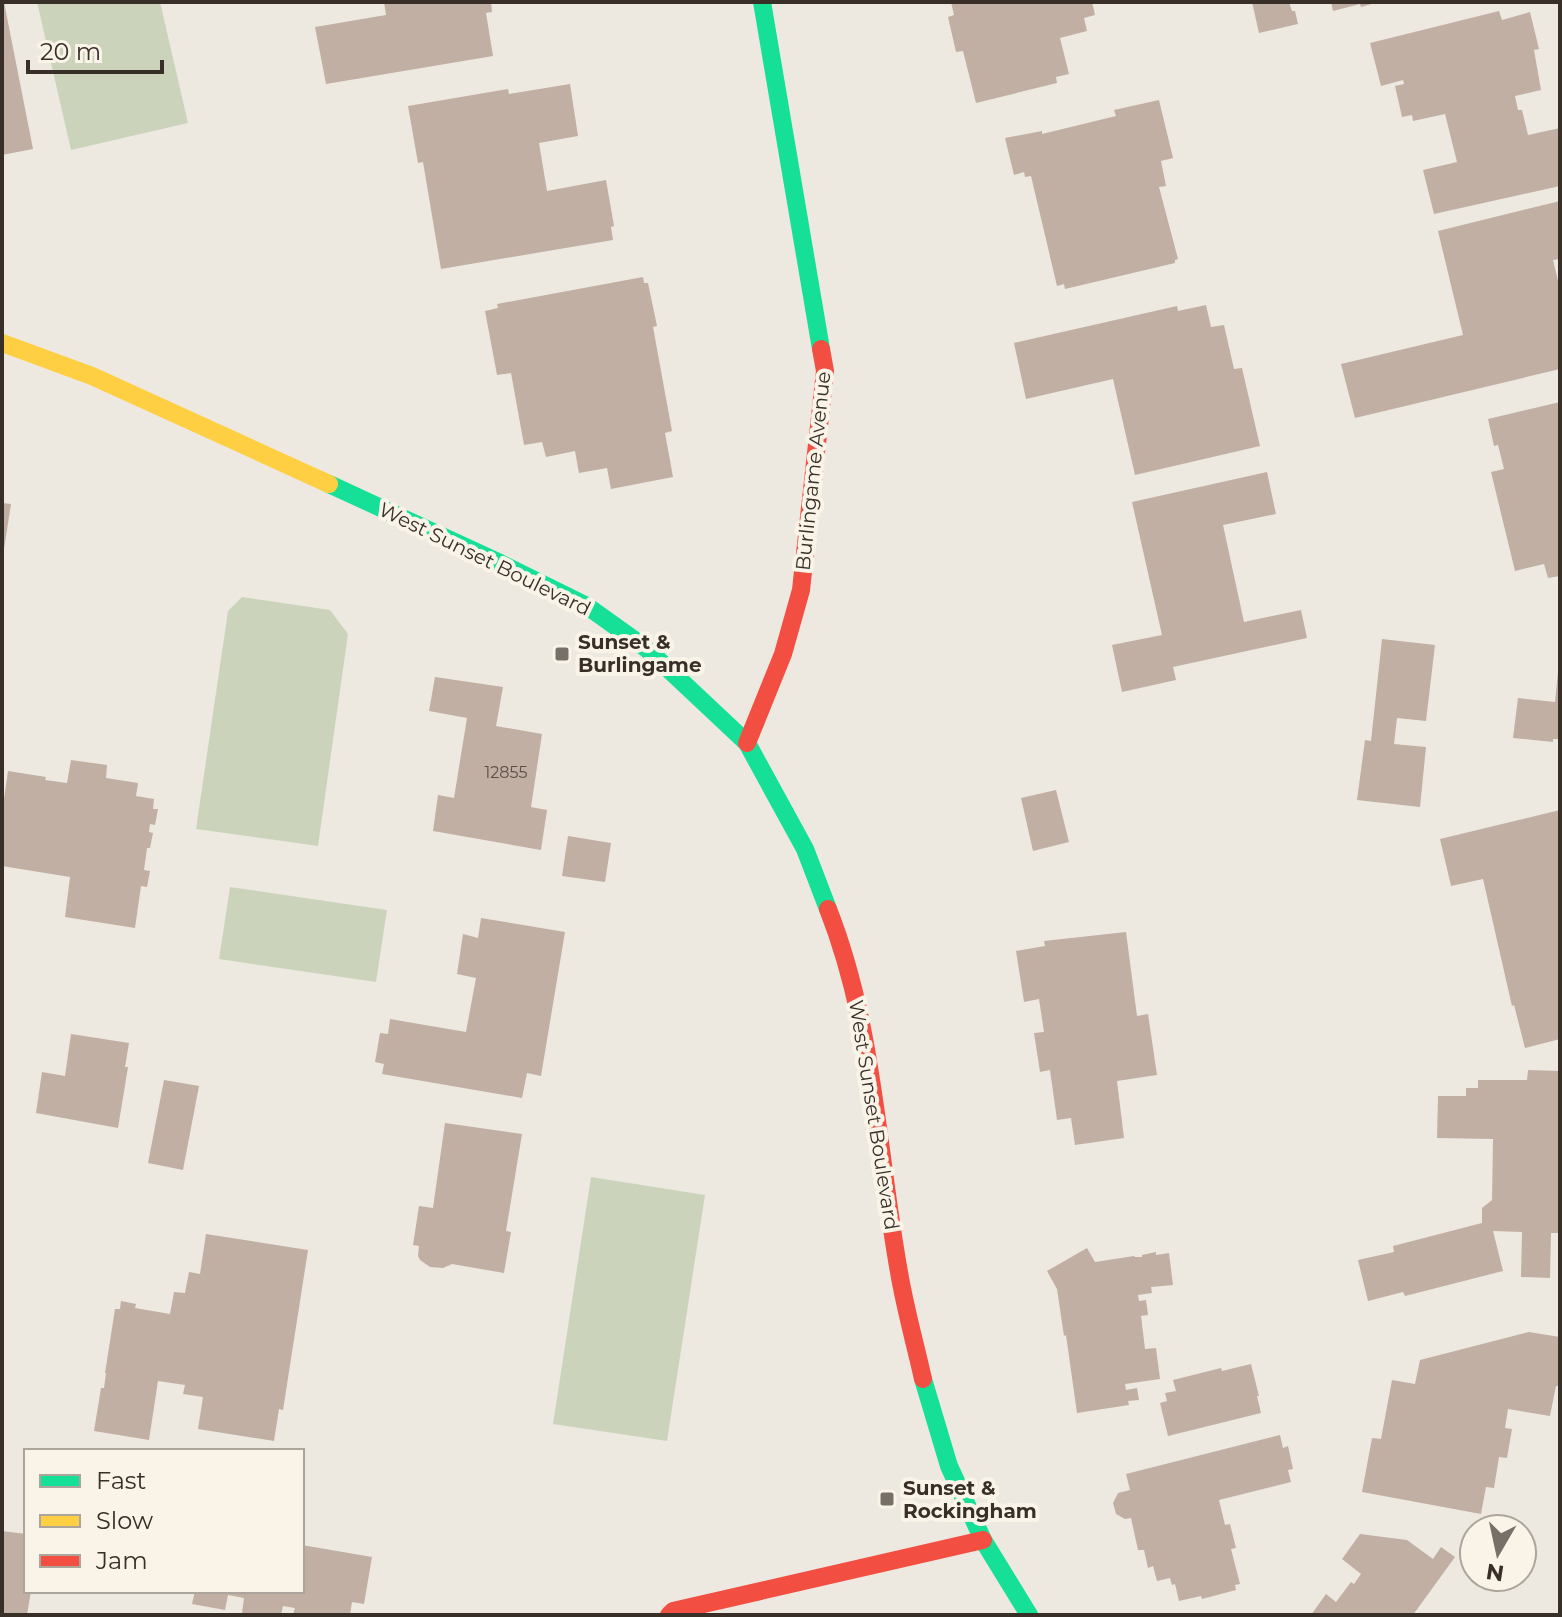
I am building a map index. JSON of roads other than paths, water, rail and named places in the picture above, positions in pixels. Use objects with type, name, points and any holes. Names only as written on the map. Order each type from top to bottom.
[{"type":"main road","name":"Burlingame Avenue","points":[[747,743],[783,654],[801,590],[825,371],[762,2]]},
{"type":"main road","name":"West Sunset Boulevard","points":[[2,343],[92,376],[206,427],[587,606],[647,649],[747,743],[805,849],[841,942],[865,1037],[899,1273],[926,1390],[949,1466],[983,1540],[1029,1615]]},
{"type":"main road","points":[[669,1615],[673,1611],[983,1540]]},
{"type":"place","name":"Sunset & Burlingame","points":[[562,654]]},
{"type":"place","name":"Sunset & Rockingham","points":[[887,1499]]}]
